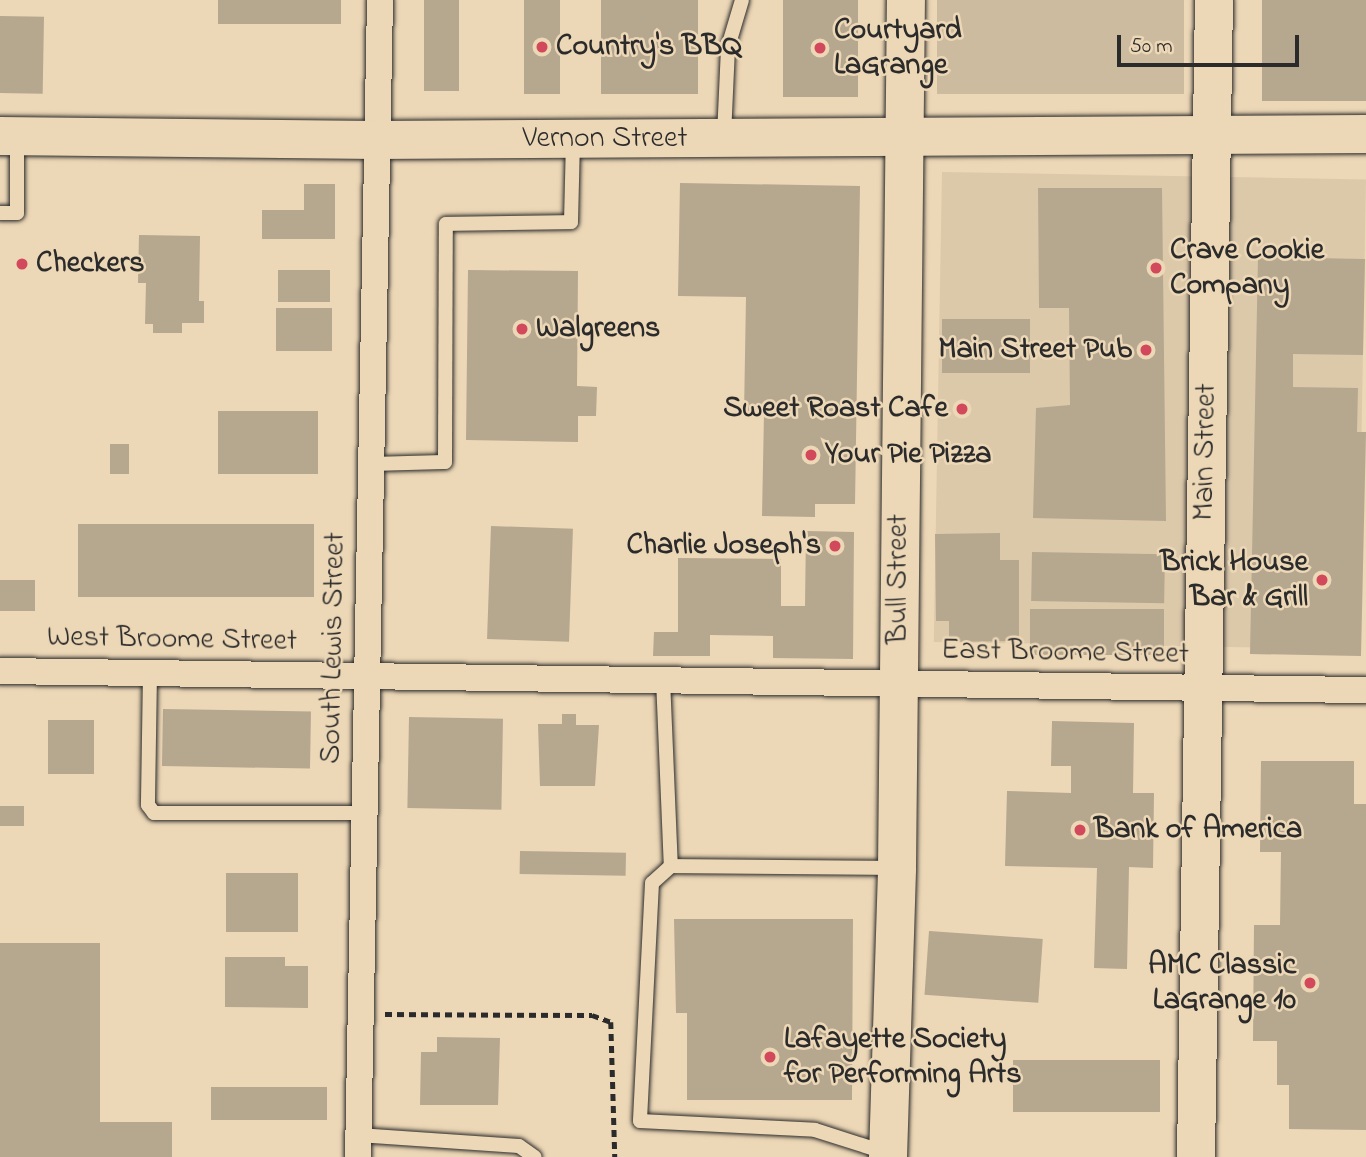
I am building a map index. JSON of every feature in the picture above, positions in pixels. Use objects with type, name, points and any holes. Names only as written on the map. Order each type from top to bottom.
[{"type":"street","name":"South Lewis Street","points":[[355,1151],[380,0]]},
{"type":"street","name":"Bull Street","points":[[888,1155],[897,868],[906,0]]},
{"type":"street","name":"Main Street","points":[[1196,1157],[1214,0]]},
{"type":"street","name":"Vernon Street","points":[[9,136],[376,140],[1366,134]]},
{"type":"street","name":"West Broome Street","points":[[0,671],[511,677]]},
{"type":"street","name":"East Broome Street","points":[[511,677],[1366,690]]},
{"type":"lane","points":[[724,138],[728,47],[742,0]]},
{"type":"lane","points":[[0,213],[17,213],[9,136]]},
{"type":"lane","points":[[370,464],[445,462],[446,224],[571,222],[573,139]]},
{"type":"lane","points":[[149,673],[148,805],[154,813],[364,813]]},
{"type":"lane","points":[[663,680],[671,866]]},
{"type":"lane","points":[[888,1155],[815,1130],[640,1121],[652,883],[671,866],[897,868]]},
{"type":"lane","points":[[355,1151],[519,1146],[535,1157]]},
{"type":"shaded area","points":[[937,0],[1184,0],[1184,94],[937,94]]},
{"type":"shaded area","points":[[942,172],[1366,179],[1358,649],[934,642]]},
{"type":"building","points":[[218,0],[341,0],[341,24],[218,24]]},
{"type":"building","points":[[424,0],[459,0],[459,91],[424,91]]},
{"type":"building","name":"Country's BBQ","points":[[524,0],[560,0],[560,94],[524,94]]},
{"type":"building","points":[[601,0],[698,0],[698,94],[601,94]]},
{"type":"building","name":"Courtyard LaGrange","points":[[783,0],[858,0],[858,97],[783,97]]},
{"type":"building","points":[[1262,0],[1366,0],[1366,101],[1262,101]]},
{"type":"building","points":[[0,16],[44,17],[43,94],[0,93]]},
{"type":"building","points":[[680,183],[860,186],[855,504],[815,504],[815,517],[762,516],[764,414],[744,414],[746,297],[678,296]]},
{"type":"building","points":[[304,184],[335,184],[335,239],[262,239],[262,210],[304,210]]},
{"type":"building","points":[[1038,188],[1162,188],[1166,521],[1033,518],[1036,408],[1070,405],[1069,308],[1039,308]]},
{"type":"building","points":[[139,235],[200,236],[199,301],[204,301],[204,323],[182,323],[182,333],[153,333],[153,324],[145,324],[146,283],[138,283]]},
{"type":"building","points":[[1258,257],[1365,259],[1363,355],[1293,354],[1293,387],[1358,388],[1357,432],[1366,432],[1361,656],[1250,654]]},
{"type":"building","points":[[278,270],[330,270],[330,302],[278,302]]},
{"type":"building","name":"Walgreens","points":[[468,270],[578,271],[577,386],[597,387],[596,416],[578,416],[578,442],[466,440]]},
{"type":"building","points":[[276,308],[332,308],[332,351],[276,351]]},
{"type":"building","points":[[942,319],[1030,319],[1030,373],[942,373]]},
{"type":"building","points":[[218,411],[318,411],[318,474],[218,474]]},
{"type":"building","points":[[110,444],[129,444],[129,474],[110,474]]},
{"type":"building","points":[[78,524],[314,524],[314,597],[78,597]]},
{"type":"building","points":[[491,526],[573,529],[569,642],[487,639]]},
{"type":"building","points":[[806,531],[854,532],[853,659],[773,658],[773,636],[710,635],[710,656],[653,656],[654,632],[678,632],[678,558],[781,559],[781,606],[805,606]]},
{"type":"building","points":[[1000,533],[1000,560],[1019,560],[1019,641],[949,642],[949,621],[936,621],[935,534]]},
{"type":"building","points":[[1032,552],[1165,554],[1164,603],[1031,601]]},
{"type":"building","points":[[0,580],[35,580],[35,611],[0,611]]},
{"type":"building","points":[[1030,609],[1164,609],[1164,655],[1030,655]]},
{"type":"building","points":[[163,709],[311,712],[310,769],[162,766]]},
{"type":"building","points":[[562,714],[576,714],[576,725],[599,725],[595,786],[540,786],[538,724],[562,724]]},
{"type":"building","points":[[409,717],[503,719],[501,810],[407,808]]},
{"type":"building","points":[[48,720],[94,720],[94,774],[48,774]]},
{"type":"building","name":"Bank of America","points":[[1052,721],[1134,723],[1133,793],[1154,793],[1153,868],[1129,867],[1127,969],[1094,968],[1097,868],[1005,866],[1007,791],[1071,793],[1071,766],[1051,766]]},
{"type":"building","name":"AMC Classic LaGrange 10","points":[[1261,761],[1354,761],[1354,804],[1366,804],[1366,1130],[1289,1129],[1289,1085],[1277,1085],[1277,1041],[1253,1041],[1254,925],[1280,925],[1281,852],[1260,852]]},
{"type":"building","points":[[0,806],[24,806],[24,826],[0,826]]},
{"type":"building","points":[[520,851],[626,853],[626,876],[520,874]]},
{"type":"building","points":[[226,873],[298,873],[298,932],[226,932]]},
{"type":"building","points":[[674,919],[853,919],[852,1100],[687,1100],[687,1013],[676,1013]]},
{"type":"building","points":[[929,931],[1043,939],[1038,1003],[925,995]]},
{"type":"building","points":[[0,943],[100,943],[100,1122],[172,1122],[172,1157],[0,1157]]},
{"type":"building","points":[[225,957],[285,957],[285,966],[308,966],[308,1008],[225,1007]]},
{"type":"building","points":[[437,1037],[500,1038],[498,1105],[420,1105],[421,1052],[437,1052]]},
{"type":"building","points":[[1013,1060],[1160,1060],[1160,1112],[1013,1112]]},
{"type":"building","points":[[211,1087],[327,1087],[327,1120],[211,1120]]},
{"type":"place","name":"Country's BBQ","points":[[542,47]]},
{"type":"place","name":"Courtyard LaGrange","points":[[820,48]]},
{"type":"place","name":"Checkers","points":[[22,264]]},
{"type":"place","name":"Crave Cookie Company","points":[[1156,268]]},
{"type":"place","name":"Walgreens","points":[[522,329]]},
{"type":"place","name":"Main Street Pub","points":[[1146,350]]},
{"type":"place","name":"Sweet Roast Cafe","points":[[962,409]]},
{"type":"place","name":"Your Pie Pizza","points":[[811,455]]},
{"type":"place","name":"Charlie Joseph's","points":[[835,546]]},
{"type":"place","name":"Brick House Bar & Grill","points":[[1322,580]]},
{"type":"place","name":"Bank of America","points":[[1080,830]]},
{"type":"place","name":"AMC Classic LaGrange 10","points":[[1310,983]]},
{"type":"place","name":"Lafayette Society for Performing Arts","points":[[770,1057]]}]
